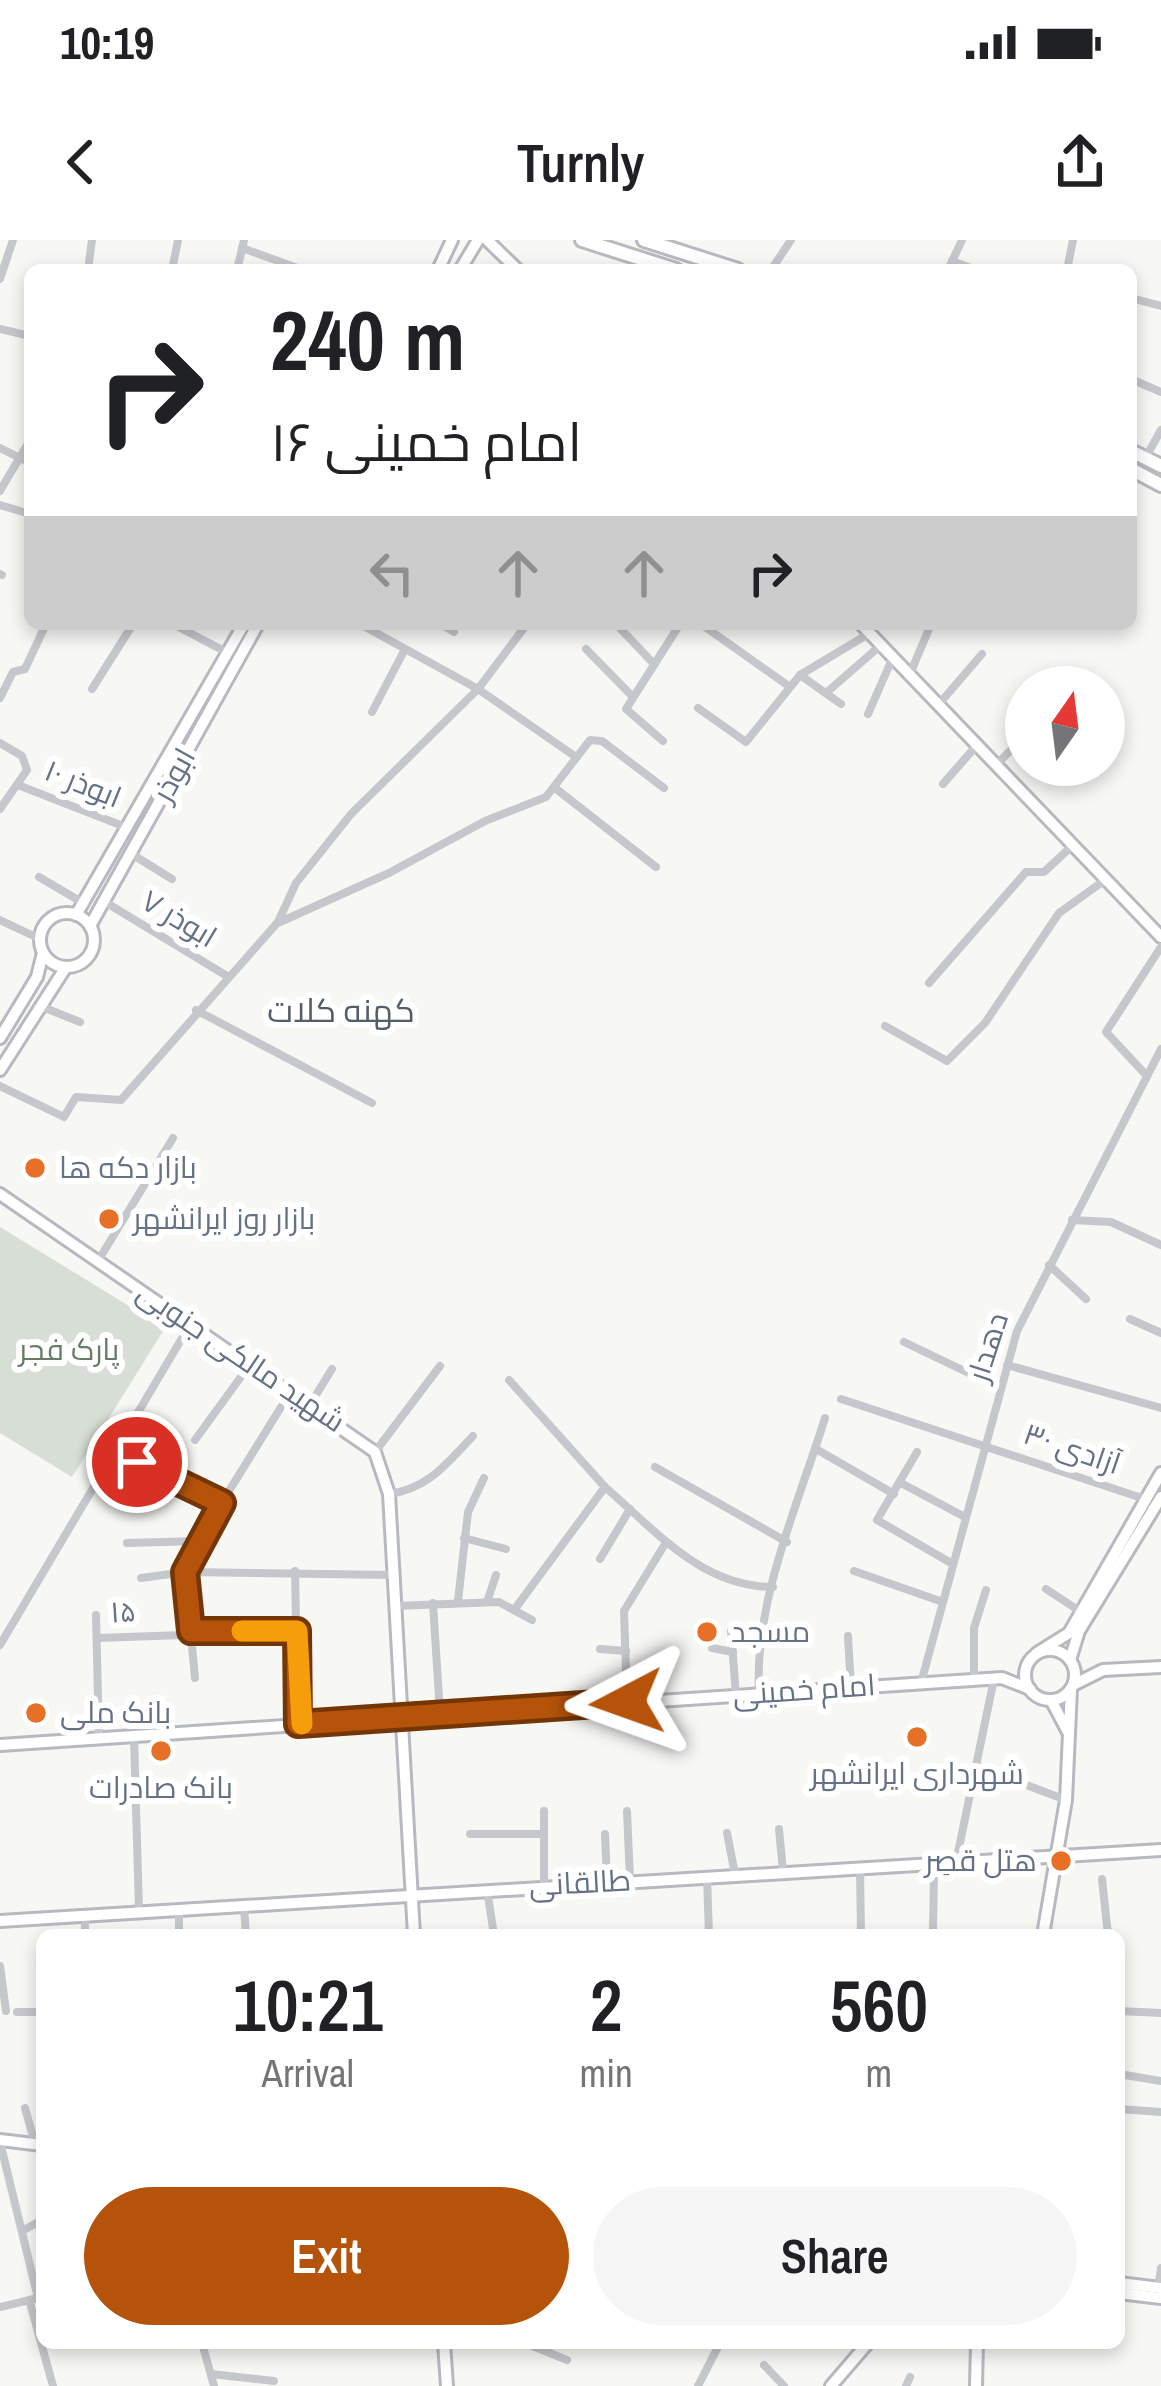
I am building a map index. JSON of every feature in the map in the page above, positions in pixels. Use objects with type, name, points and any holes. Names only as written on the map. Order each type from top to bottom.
[{"type":"main road","points":[[482,240],[511,264]]},
{"type":"main road","points":[[582,240],[657,264]]},
{"type":"main road","points":[[651,241],[719,264]]},
{"type":"main road","points":[[1137,454],[1161,466]]},
{"type":"main road","name":"ابوذر","points":[[76,915],[87,905],[241,630]]},
{"type":"main road","name":"ابوذر","points":[[90,926],[255,630]]},
{"type":"main road","points":[[867,630],[1161,937]]},
{"type":"main road","points":[[0,1039],[37,977],[44,953],[40,939],[50,920],[76,915],[90,926],[94,942],[88,957],[66,967],[0,1070]]},
{"type":"main road","points":[[44,953],[66,967]]},
{"type":"main road","name":"شهید مالکی جنوبی","points":[[0,1194],[375,1451],[389,1495],[414,1929]]},
{"type":"main road","points":[[998,1678],[1056,1645],[1081,1612],[1161,1472]]},
{"type":"main road","points":[[1043,1929],[1066,1800],[1072,1663],[1079,1631],[1161,1497]]},
{"type":"main road","points":[[1072,1743],[1051,1700],[1030,1690],[1025,1674],[1034,1656],[1052,1650],[1072,1663],[1103,1670],[1161,1667]]},
{"type":"main road","points":[[1051,1700],[1103,1670]]},
{"type":"main road","name":"امام خمینی","points":[[0,1745],[998,1678],[1030,1690]]},
{"type":"main road","name":"طالقانی","points":[[0,1922],[487,1888],[1161,1850]]},
{"type":"main road","points":[[0,2141],[36,2145]]},
{"type":"main road","points":[[1125,2284],[1160,2291]]},
{"type":"main road","points":[[1125,2294],[1160,2291]]},
{"type":"main road","points":[[444,2349],[447,2386]]},
{"type":"main road","points":[[835,2385],[863,2349]]},
{"type":"main road","points":[[976,2386],[977,2349]]},
{"type":"street","points":[[0,279],[14,240]]},
{"type":"street","points":[[243,244],[289,264]]},
{"type":"street","points":[[1145,458],[1161,430]]},
{"type":"street","points":[[0,448],[24,460]]},
{"type":"street","points":[[0,491],[24,450]]},
{"type":"street","points":[[0,698],[13,672],[25,669],[43,630]]},
{"type":"street","points":[[92,689],[129,630]]},
{"type":"street","points":[[185,630],[228,652]]},
{"type":"street","points":[[371,630],[478,689],[576,757]]},
{"type":"street","points":[[0,1086],[64,1117],[76,1097],[121,1100],[278,922],[296,884],[351,814],[478,689],[522,630]]},
{"type":"street","points":[[622,630],[654,664]]},
{"type":"street","points":[[663,741],[626,709],[676,630]]},
{"type":"street","points":[[709,630],[790,688]]},
{"type":"street","points":[[698,708],[746,742],[800,675],[865,630]]},
{"type":"street","points":[[910,674],[928,630]]},
{"type":"street","points":[[826,693],[881,645]]},
{"type":"street","points":[[372,712],[406,649]]},
{"type":"street","points":[[586,650],[633,697]]},
{"type":"street","points":[[939,704],[982,654]]},
{"type":"street","points":[[868,714],[893,657]]},
{"type":"street","points":[[800,675],[842,704]]},
{"type":"street","points":[[278,922],[389,873],[554,788],[590,740],[602,741],[664,788]]},
{"type":"street","points":[[0,743],[22,756],[27,770],[0,809]]},
{"type":"street","points":[[943,784],[977,745]]},
{"type":"street","points":[[996,765],[1005,756]]},
{"type":"street","name":"ابوذر ۱۰","points":[[18,785],[130,829]]},
{"type":"street","points":[[554,788],[656,867]]},
{"type":"street","points":[[929,983],[1026,872],[1044,872],[1072,845]]},
{"type":"street","points":[[130,853],[172,879]]},
{"type":"street","points":[[39,877],[87,905]]},
{"type":"street","points":[[884,1026],[946,1061],[986,1023],[1049,924],[1106,880]]},
{"type":"street","name":"ابوذر ۷","points":[[105,902],[227,976]]},
{"type":"street","points":[[0,920],[40,939]]},
{"type":"street","points":[[1148,1076],[1106,1032],[1161,947]]},
{"type":"street","points":[[39,1006],[80,1022]]},
{"type":"street","points":[[196,1010],[372,1103]]},
{"type":"street","name":"دهدار","points":[[921,1683],[1007,1365],[1048,1265],[1161,1049]]},
{"type":"street","points":[[98,1261],[172,1138]]},
{"type":"street","points":[[1072,1220],[1111,1222],[1161,1245]]},
{"type":"street","points":[[1048,1265],[1086,1299]]},
{"type":"street","points":[[1130,1319],[1161,1333]]},
{"type":"street","points":[[0,1645],[190,1323]]},
{"type":"street","points":[[904,1342],[1000,1388]]},
{"type":"street","points":[[196,1440],[251,1363]]},
{"type":"street","points":[[1007,1365],[1161,1408]]},
{"type":"street","points":[[375,1451],[440,1366]]},
{"type":"street","points":[[311,1403],[332,1369]]},
{"type":"street","points":[[509,1379],[605,1487],[665,1544],[741,1587],[773,1587]]},
{"type":"street","points":[[195,1678],[185,1572],[198,1541],[292,1390]]},
{"type":"street","name":"آزادی ۳۰","points":[[841,1399],[1145,1499]]},
{"type":"street","points":[[759,1694],[758,1658],[773,1587],[825,1418]]},
{"type":"street","points":[[389,1495],[412,1491],[437,1474],[473,1436]]},
{"type":"street","points":[[816,1449],[894,1494]]},
{"type":"street","points":[[917,1452],[877,1520],[951,1563]]},
{"type":"street","points":[[114,1453],[222,1503]]},
{"type":"street","points":[[655,1467],[787,1542]]},
{"type":"street","points":[[458,1601],[468,1512],[484,1478]]},
{"type":"street","points":[[901,1483],[964,1516]]},
{"type":"street","points":[[514,1610],[605,1487]]},
{"type":"street","points":[[600,1559],[630,1508]]},
{"type":"street","points":[[464,1538],[506,1549]]},
{"type":"street","points":[[127,1543],[198,1541]]},
{"type":"street","points":[[627,1702],[628,1597],[665,1544]]},
{"type":"street","points":[[295,1571],[298,1724]]},
{"type":"street","points":[[854,1571],[940,1601]]},
{"type":"street","points":[[141,1578],[185,1572],[393,1575]]},
{"type":"street","points":[[487,1602],[496,1575]]},
{"type":"street","points":[[1046,1589],[1081,1612]]},
{"type":"street","points":[[974,1680],[974,1628],[986,1590]]},
{"type":"street","points":[[395,1606],[487,1602],[532,1620]]},
{"type":"street","points":[[433,1603],[440,1714]]},
{"type":"street","points":[[96,1615],[99,1738]]},
{"type":"street","points":[[731,1630],[736,1695]]},
{"type":"street","name":"۱۵","points":[[97,1638],[191,1631],[297,1631]]},
{"type":"street","points":[[848,1636],[851,1688]]},
{"type":"street","points":[[712,1648],[733,1652]]},
{"type":"street","points":[[600,1649],[626,1651]]},
{"type":"street","points":[[956,1862],[998,1678]]},
{"type":"street","points":[[134,1736],[139,1912]]},
{"type":"street","points":[[1029,1786],[1066,1800]]},
{"type":"street","points":[[544,1811],[544,1885]]},
{"type":"street","points":[[627,1811],[630,1880]]},
{"type":"street","points":[[779,1829],[783,1871]]},
{"type":"street","points":[[727,1833],[735,1874]]},
{"type":"street","points":[[470,1834],[544,1834]]},
{"type":"street","points":[[604,1834],[607,1882]]},
{"type":"street","points":[[933,1929],[934,1862]]},
{"type":"street","points":[[860,1866],[861,1929]]},
{"type":"street","points":[[707,1876],[709,1929]]},
{"type":"street","points":[[1102,1879],[1107,1929]]},
{"type":"street","points":[[487,1888],[493,1929]]},
{"type":"street","points":[[244,1904],[246,1929]]},
{"type":"street","points":[[178,1909],[179,1929]]},
{"type":"street","points":[[85,1916],[86,1929]]},
{"type":"street","points":[[0,1966],[11,2012],[36,2012]]},
{"type":"street","points":[[1125,2011],[1161,2013]]},
{"type":"street","points":[[1125,2075],[1161,2080]]},
{"type":"street","points":[[26,2108],[36,2136]]},
{"type":"street","points":[[1125,2109],[1161,2112]]},
{"type":"street","points":[[0,2141],[36,2275]]},
{"type":"street","points":[[22,2231],[36,2223]]},
{"type":"street","points":[[1160,2291],[1161,2269]]},
{"type":"street","points":[[36,2294],[36,2309]]},
{"type":"street","points":[[0,2307],[34,2300]]},
{"type":"street","points":[[45,2349],[53,2386]]},
{"type":"street","points":[[204,2349],[214,2386]]},
{"type":"street","points":[[540,2349],[567,2360]]},
{"type":"street","points":[[698,2386],[713,2349]]},
{"type":"street","points":[[764,2365],[784,2386]]},
{"type":"street","points":[[211,2374],[274,2381]]},
{"type":"green space","name":"پارک فجر","points":[[0,1227],[165,1328],[72,1477],[0,1433]]},
{"type":"slow traffic","points":[[242,1631],[297,1631],[298,1724],[302,1724]]},
{"type":"place","name":"بازار دکه ها","points":[[35,1168]]},
{"type":"place","name":"بازار روز ایرانشهر","points":[[109,1219]]},
{"type":"place","name":"مسجد","points":[[707,1632]]},
{"type":"place","name":"بانک ملی","points":[[36,1713]]},
{"type":"place","name":"شهرداری ایرانشهر","points":[[917,1737]]},
{"type":"place","name":"بانک صادرات","points":[[161,1751]]},
{"type":"place","name":"هتل قصِر","points":[[1061,1861]]},
{"type":"district","name":"کهنه کلات","points":[[341,1010]]},
{"type":"route","points":[[137,1462],[222,1503],[185,1572],[191,1631],[297,1631],[298,1724],[627,1702]]}]
